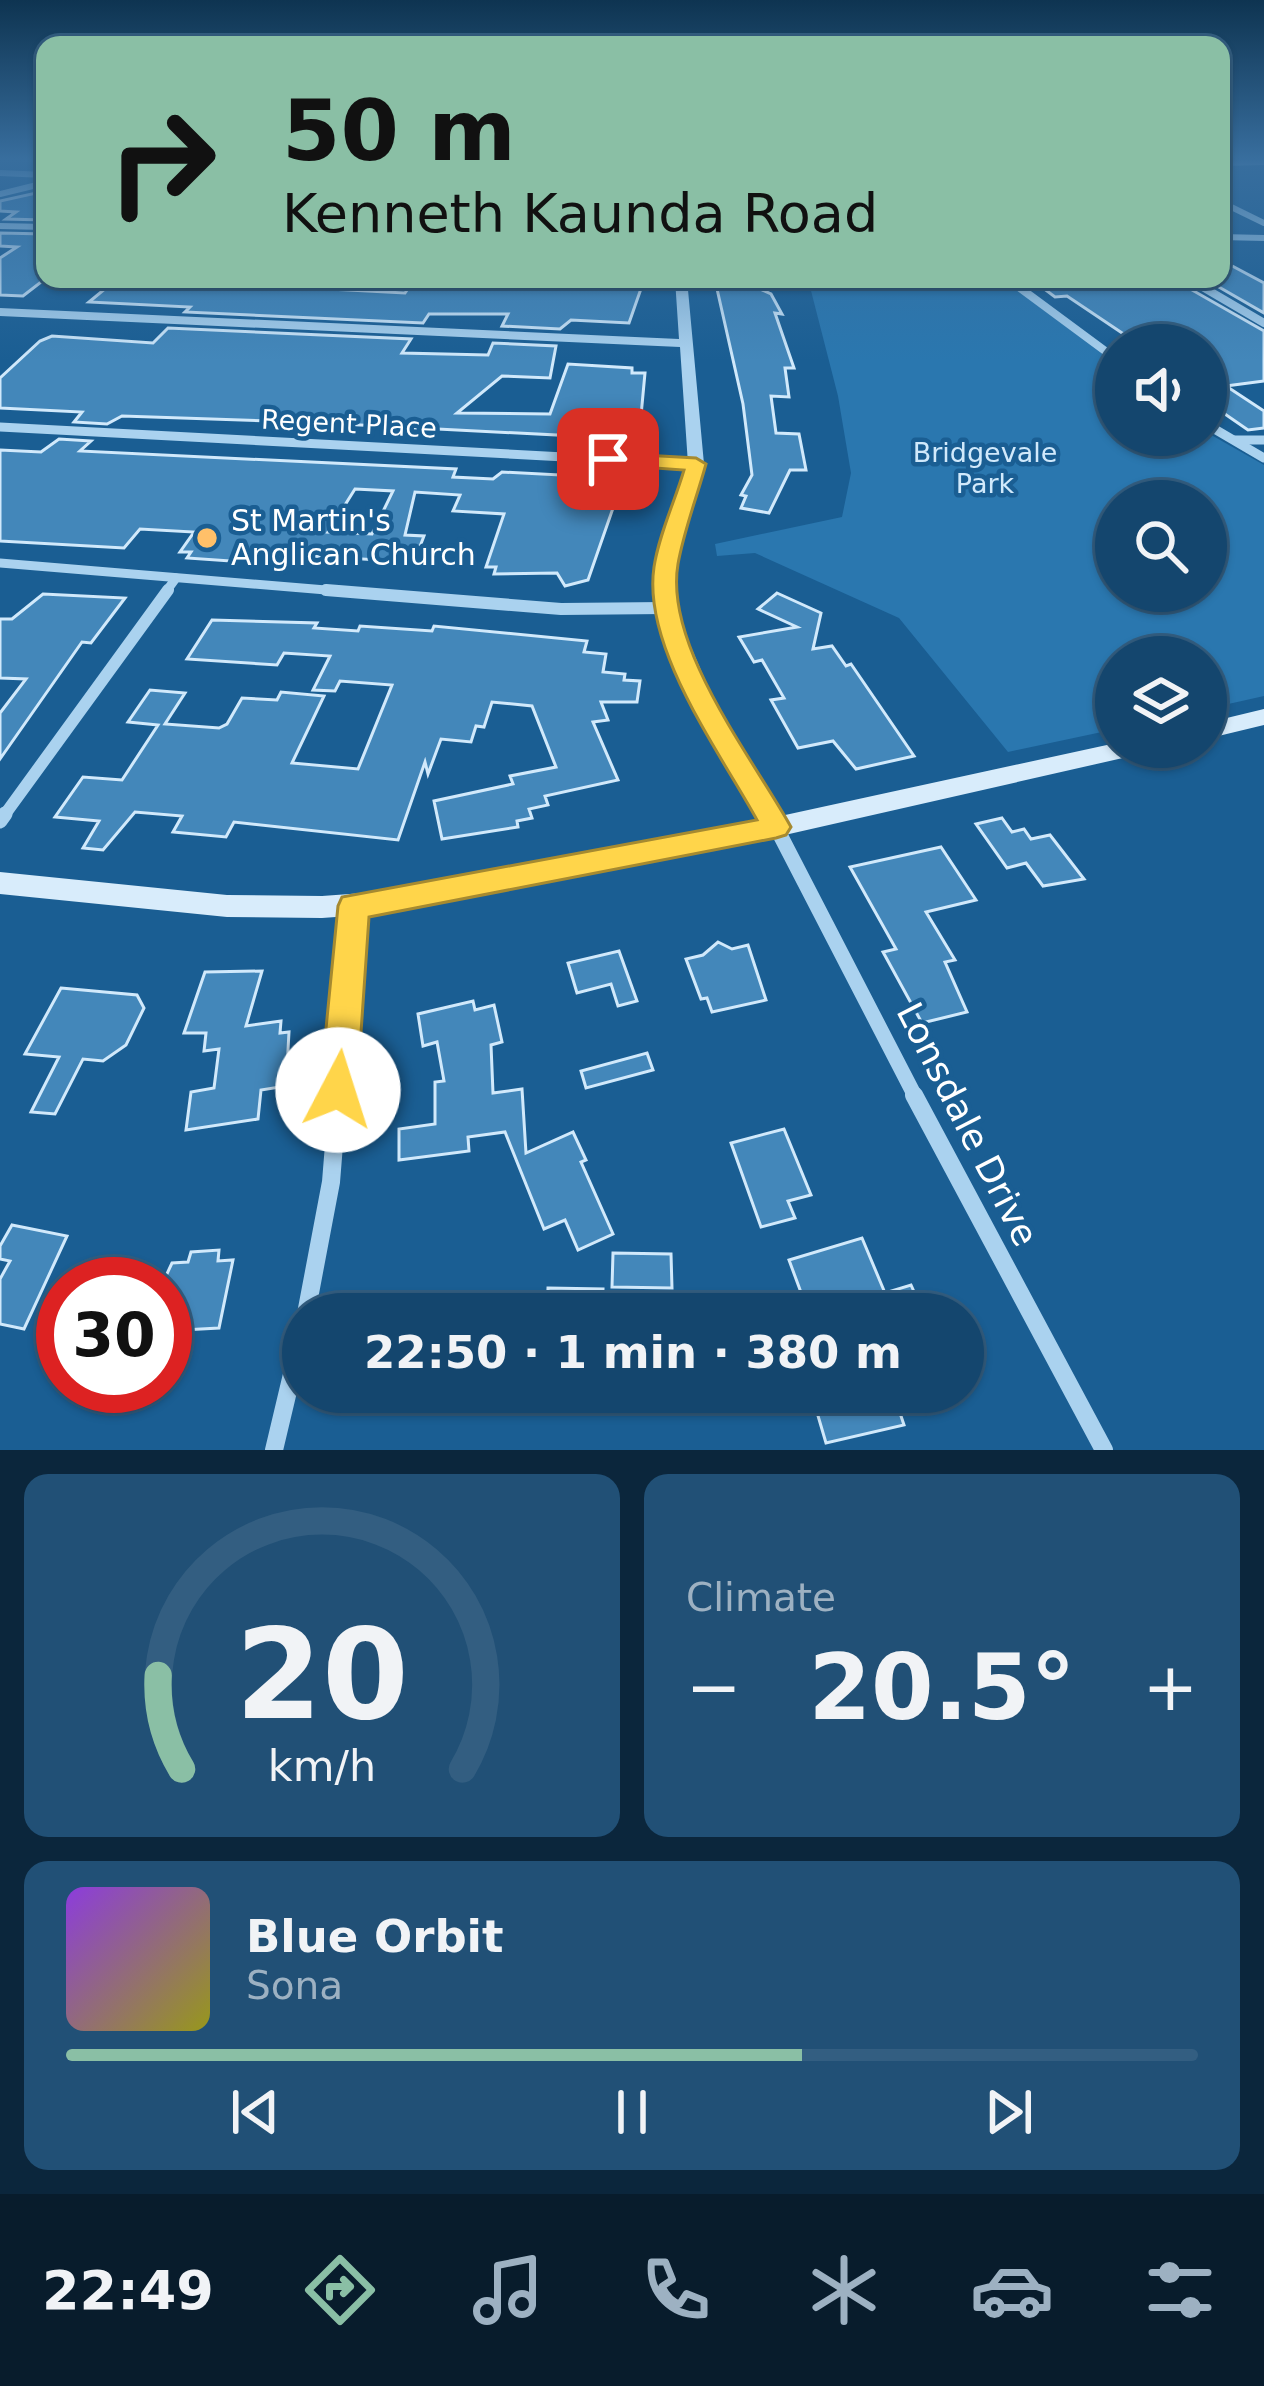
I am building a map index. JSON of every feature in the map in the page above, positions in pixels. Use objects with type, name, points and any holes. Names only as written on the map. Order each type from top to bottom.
[{"type":"main road","points":[[1227,726],[1264,718]]},
{"type":"main road","points":[[0,884],[227,906],[354,906],[433,895],[776,827],[1095,756]]},
{"type":"street","points":[[0,226],[36,227]]},
{"type":"street","points":[[1230,237],[1264,238]]},
{"type":"street","points":[[682,288],[696,464],[666,566],[665,608],[677,646],[706,705],[776,827]]},
{"type":"street","points":[[1020,288],[1095,343]]},
{"type":"street","points":[[1204,288],[1264,323]]},
{"type":"street","points":[[0,312],[687,343]]},
{"type":"street","name":"Regent Place","points":[[0,427],[696,464]]},
{"type":"street","points":[[1227,437],[1264,458]]},
{"type":"street","points":[[1231,440],[1264,440]]},
{"type":"street","points":[[0,563],[561,609],[665,608]]},
{"type":"street","points":[[0,821],[176,578]]},
{"type":"street","name":"Lonsdale Drive","points":[[776,827],[977,1217],[1104,1450]]},
{"type":"street","points":[[310,1293],[331,1182],[354,906]]},
{"type":"street","points":[[274,1450],[283,1413]]},
{"type":"green space","name":"Bridgevale Park","points":[[810,288],[1014,288],[1095,348],[1095,456],[1227,456],[1227,444],[1264,465],[1264,696],[1227,704],[1227,636],[1095,636],[1095,733],[1008,752],[899,618],[755,553],[717,556],[715,544],[842,517],[851,473],[838,396]]},
{"type":"building","points":[[0,233],[36,234],[36,286],[23,296],[0,295],[0,258],[17,247],[0,246]]},
{"type":"building","points":[[1230,265],[1264,283],[1264,313],[1221,288],[1230,288]]},
{"type":"building","points":[[106,288],[405,293],[408,288],[641,288],[629,323],[571,320],[560,329],[502,326],[508,314],[429,314],[423,323],[185,312],[190,307],[89,302]]},
{"type":"building","points":[[717,288],[758,288],[771,294],[782,314],[775,313],[794,368],[785,368],[789,397],[771,396],[776,433],[799,434],[806,470],[790,470],[769,513],[741,508],[746,496],[741,495],[752,475],[743,404]]},
{"type":"building","points":[[1043,288],[1189,288],[1264,331],[1264,381],[1227,386],[1227,324],[1109,324],[1067,296],[1055,297]]},
{"type":"building","points":[[168,328],[411,339],[402,353],[488,355],[493,343],[556,346],[550,378],[502,376],[457,413],[550,414],[568,364],[632,368],[632,373],[645,373],[638,448],[587,444],[586,449],[570,448],[575,436],[302,422],[122,416],[107,424],[74,422],[82,412],[0,408],[0,378],[40,341],[52,336],[153,343]]},
{"type":"building","points":[[1227,387],[1264,411],[1264,428],[1248,430],[1227,416]]},
{"type":"building","points":[[59,439],[91,441],[80,451],[456,469],[453,477],[493,479],[502,472],[560,475],[564,466],[581,467],[577,482],[620,488],[588,580],[565,586],[557,573],[494,574],[496,567],[486,567],[504,514],[453,511],[460,495],[415,492],[405,535],[424,536],[414,562],[293,555],[287,565],[187,558],[191,552],[180,552],[194,532],[140,529],[124,548],[0,541],[0,450],[41,452]],"holes":[[[355,489],[393,491],[372,534],[328,532]]]},
{"type":"building","points":[[777,593],[821,613],[813,649],[832,646],[846,666],[851,664],[914,756],[856,769],[833,741],[798,748],[771,700],[784,698],[762,660],[754,662],[739,637],[797,627],[758,609]]},
{"type":"building","points":[[43,594],[125,598],[91,643],[82,642],[0,759],[0,713],[26,679],[0,678],[0,619],[12,619]]},
{"type":"building","points":[[212,620],[317,623],[314,628],[358,631],[360,626],[432,631],[434,626],[587,641],[584,652],[606,654],[603,672],[640,681],[637,702],[601,702],[608,720],[593,722],[618,780],[545,796],[548,805],[529,809],[532,818],[517,821],[518,827],[442,839],[434,801],[513,784],[510,776],[556,767],[532,706],[492,702],[484,727],[476,726],[471,742],[441,739],[428,774],[425,762],[398,840],[234,822],[226,837],[173,832],[182,816],[135,812],[103,850],[83,848],[99,821],[55,817],[83,777],[122,780],[158,725],[128,722],[150,690],[185,693],[165,724],[219,728],[227,724],[242,698],[277,700],[281,692],[324,696],[292,763],[358,769],[392,685],[340,681],[335,691],[313,690],[330,656],[284,653],[277,665],[187,659]]},
{"type":"building","points":[[1002,818],[1012,832],[1024,829],[1031,839],[1050,835],[1084,879],[1043,886],[1026,863],[1007,868],[976,824]]},
{"type":"building","points":[[941,847],[976,900],[926,912],[955,960],[945,962],[967,1012],[922,1023],[883,952],[896,949],[850,867]]},
{"type":"building","points":[[718,942],[732,949],[748,945],[766,1000],[712,1012],[707,998],[701,999],[686,959],[703,955]]},
{"type":"building","points":[[619,951],[637,1001],[618,1006],[611,984],[577,993],[568,963]]},
{"type":"building","points":[[262,971],[246,1026],[281,1021],[280,1033],[289,1032],[286,1086],[261,1090],[258,1119],[186,1130],[191,1092],[214,1088],[219,1049],[204,1051],[206,1033],[184,1033],[205,972]]},
{"type":"building","points":[[61,988],[137,995],[144,1008],[126,1045],[103,1061],[83,1059],[55,1114],[31,1112],[59,1057],[25,1054]]},
{"type":"building","points":[[473,1001],[475,1010],[494,1005],[502,1042],[491,1045],[493,1093],[522,1089],[526,1153],[573,1132],[613,1234],[578,1250],[565,1220],[544,1229],[505,1132],[468,1137],[469,1151],[399,1160],[399,1129],[435,1124],[435,1082],[444,1081],[437,1042],[423,1046],[418,1014]]},
{"type":"building","points":[[647,1053],[653,1070],[586,1088],[581,1071]]},
{"type":"building","points":[[784,1129],[811,1195],[788,1201],[795,1218],[761,1227],[731,1143]]},
{"type":"building","points":[[12,1225],[67,1236],[57,1257],[36,1257],[36,1303],[24,1329],[0,1324],[0,1279],[10,1261],[0,1259],[0,1246]]},
{"type":"building","points":[[862,1238],[885,1293],[801,1293],[789,1260]]},
{"type":"building","points":[[219,1250],[218,1261],[233,1260],[219,1328],[192,1330],[191,1252]]},
{"type":"building","points":[[613,1253],[671,1254],[672,1288],[612,1287]]},
{"type":"building","points":[[911,1285],[915,1293],[885,1293]]},
{"type":"building","points":[[548,1288],[603,1289],[603,1293],[548,1293]]},
{"type":"building","points":[[817,1413],[900,1413],[904,1425],[826,1443]]},
{"type":"place","name":"St Martin's Anglican Church","points":[[207,538]]},
{"type":"route","points":[[338,1090],[354,906],[433,895],[776,827],[706,705],[677,646],[665,608],[666,566],[696,464],[608,459]]}]
